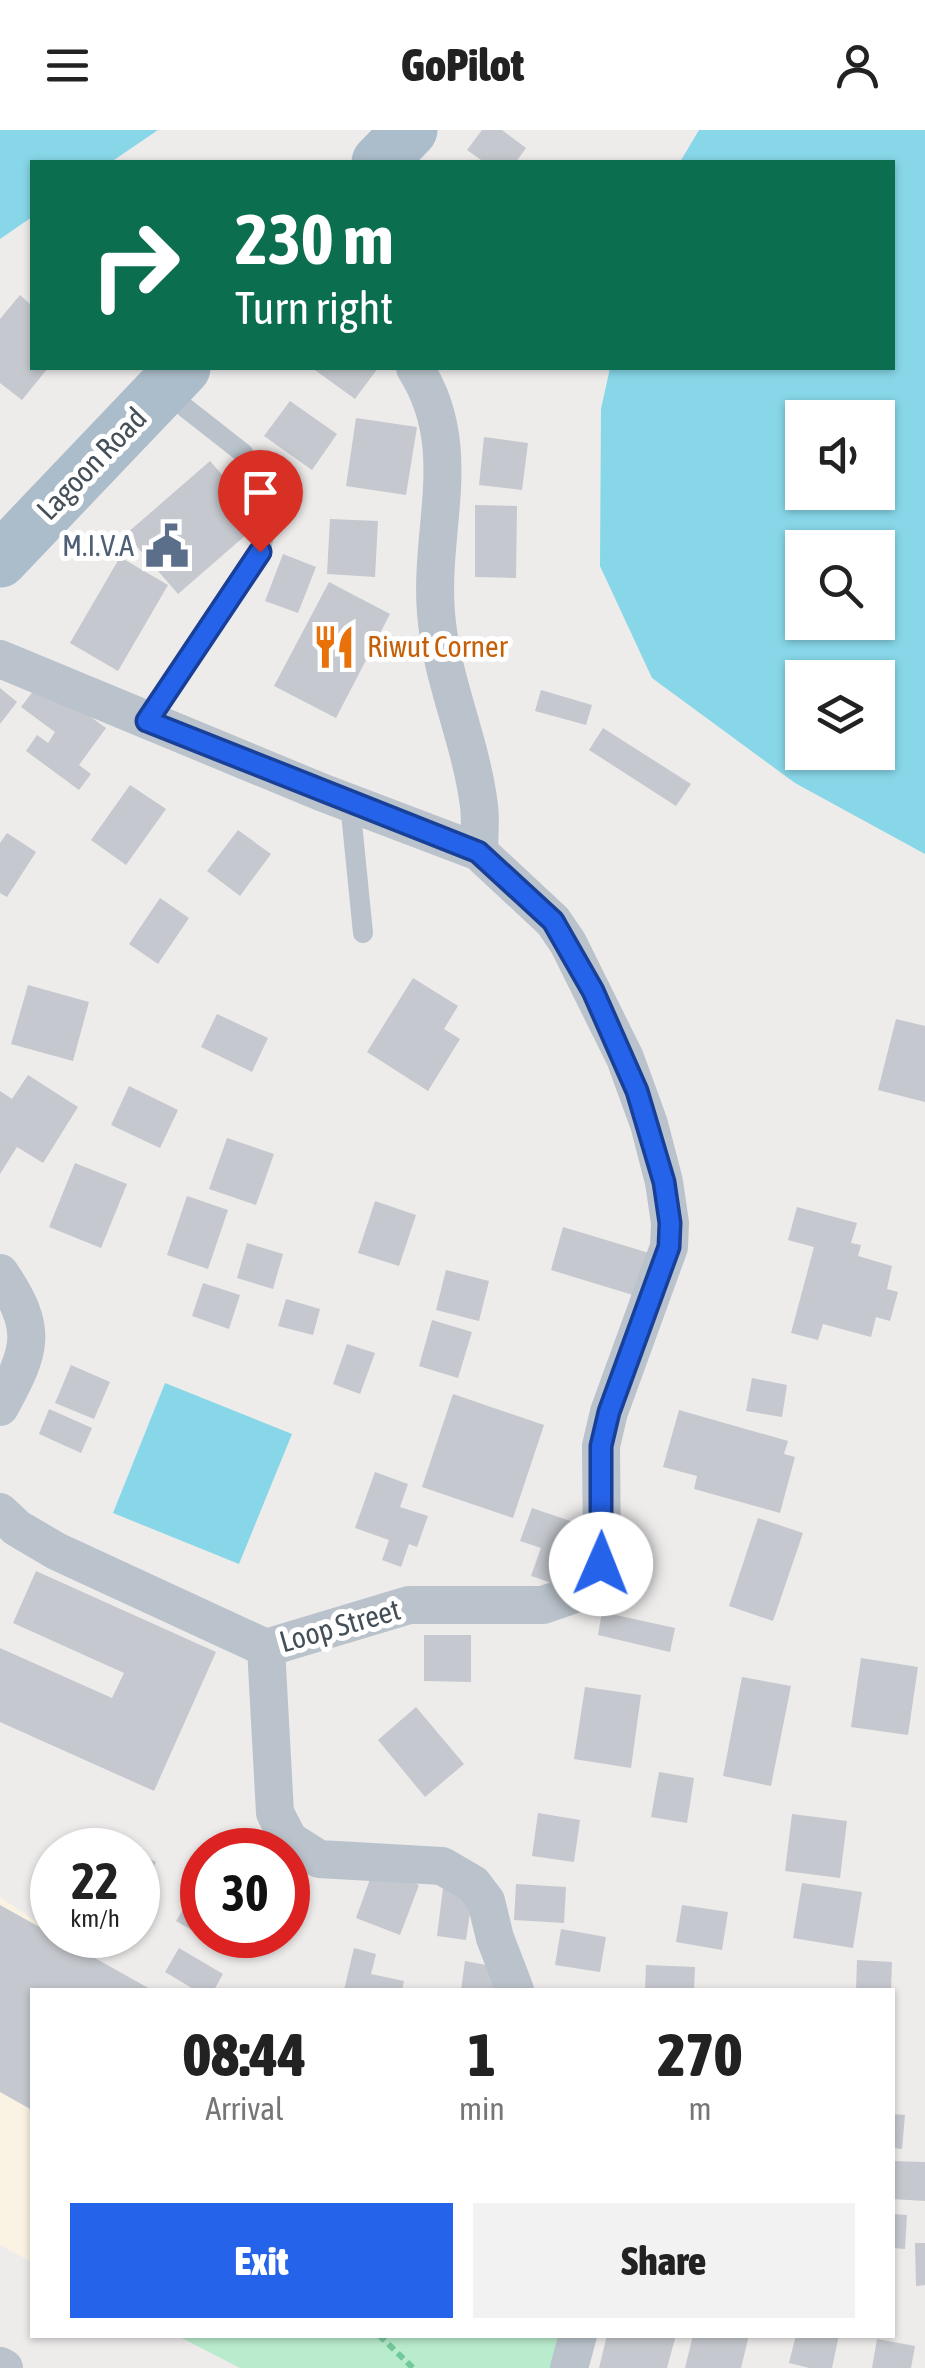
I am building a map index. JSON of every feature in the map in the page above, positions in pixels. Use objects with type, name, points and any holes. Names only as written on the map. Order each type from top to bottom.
[{"type":"main road","points":[[381,160],[410,130]]},
{"type":"main road","name":"Lagoon Road","points":[[0,560],[173,378]]},
{"type":"street","points":[[416,370],[440,428],[445,463],[436,613],[445,673],[479,807],[478,852]]},
{"type":"street","name":"Loop Street","points":[[0,659],[478,852],[553,921],[568,943],[625,1058],[649,1124],[670,1223],[669,1247],[609,1412],[601,1446],[601,1564],[575,1594],[543,1606],[410,1605],[266,1648],[56,1551],[0,1512]]},
{"type":"street","points":[[0,1274],[18,1306],[28,1332],[28,1346],[0,1406]]},
{"type":"street","points":[[266,1648],[275,1813],[289,1840],[319,1859],[442,1866],[464,1879],[486,1901],[495,1938],[515,1988]]},
{"type":"street","points":[[569,2368],[577,2338]]},
{"type":"lane","points":[[147,721],[260,552],[266,528],[265,503],[256,475],[242,453],[173,378]]},
{"type":"lane","points":[[350,803],[362,932]]},
{"type":"path","points":[[383,2338],[413,2368]]},
{"type":"shaded area","points":[[0,1897],[30,1917],[30,1958],[92,1958],[137,1988],[30,1988],[30,2261],[0,2245]]},
{"type":"green space","points":[[182,2338],[562,2338],[555,2368],[240,2368]]},
{"type":"water","points":[[0,130],[158,130],[114,160],[30,160],[30,218],[0,239]]},
{"type":"water","points":[[699,130],[925,130],[925,854],[795,783],[652,678],[600,566],[601,409],[610,370],[895,370],[895,160],[681,160]]},
{"type":"water","points":[[165,1383],[292,1434],[239,1564],[113,1513]]},
{"type":"building","points":[[482,130],[502,130],[526,148],[517,160],[481,160],[467,150]]},
{"type":"building","points":[[20,295],[30,304],[30,370],[46,370],[22,400],[0,383],[0,319]]},
{"type":"building","points":[[315,370],[377,370],[355,399]]},
{"type":"building","points":[[290,401],[337,434],[312,470],[264,436]]},
{"type":"building","points":[[356,418],[417,427],[406,495],[346,486]]},
{"type":"building","points":[[484,437],[528,443],[522,490],[479,485]]},
{"type":"building","points":[[210,461],[262,521],[178,594],[126,534]]},
{"type":"building","points":[[475,505],[517,506],[516,578],[475,577]]},
{"type":"building","points":[[330,519],[378,521],[375,577],[327,574]]},
{"type":"building","points":[[283,554],[316,567],[298,613],[265,601]]},
{"type":"building","points":[[120,557],[168,585],[118,671],[70,643]]},
{"type":"building","points":[[329,582],[390,614],[336,718],[274,686]]},
{"type":"building","points":[[41,681],[106,728],[79,765],[91,774],[79,790],[26,751],[37,735],[48,743],[55,732],[21,707]]},
{"type":"building","points":[[0,688],[17,702],[0,724]]},
{"type":"building","points":[[541,690],[592,705],[586,725],[535,711]]},
{"type":"building","points":[[603,728],[691,784],[676,806],[589,750]]},
{"type":"building","points":[[130,785],[166,809],[126,865],[91,840]]},
{"type":"building","points":[[238,830],[271,854],[240,896],[207,871]]},
{"type":"building","points":[[7,833],[36,852],[7,897],[0,893],[0,843]]},
{"type":"building","points":[[160,898],[189,918],[158,964],[129,944]]},
{"type":"building","points":[[413,978],[458,1006],[444,1029],[460,1039],[428,1091],[367,1052]]},
{"type":"building","points":[[28,985],[89,1002],[73,1061],[11,1044]]},
{"type":"building","points":[[217,1014],[268,1038],[252,1072],[201,1047]]},
{"type":"building","points":[[896,1019],[925,1026],[925,1102],[878,1090]]},
{"type":"building","points":[[28,1075],[78,1107],[43,1163],[17,1147],[0,1174],[0,1091],[12,1099]]},
{"type":"building","points":[[129,1086],[178,1110],[160,1148],[111,1125]]},
{"type":"building","points":[[227,1138],[274,1154],[256,1205],[209,1189]]},
{"type":"building","points":[[75,1163],[127,1184],[101,1248],[49,1227]]},
{"type":"building","points":[[187,1196],[228,1210],[208,1269],[167,1255]]},
{"type":"building","points":[[375,1201],[416,1215],[399,1266],[358,1253]]},
{"type":"building","points":[[797,1207],[857,1223],[851,1243],[861,1245],[858,1256],[892,1266],[887,1289],[898,1292],[890,1321],[876,1317],[871,1337],[823,1324],[818,1340],[791,1333],[814,1247],[788,1240]]},
{"type":"building","points":[[563,1227],[649,1253],[636,1296],[551,1270]]},
{"type":"building","points":[[247,1243],[283,1254],[273,1289],[237,1278]]},
{"type":"building","points":[[446,1270],[489,1281],[479,1321],[436,1310]]},
{"type":"building","points":[[203,1283],[240,1295],[229,1329],[192,1316]]},
{"type":"building","points":[[286,1299],[320,1309],[313,1335],[278,1326]]},
{"type":"building","points":[[432,1320],[472,1332],[458,1378],[419,1366]]},
{"type":"building","points":[[347,1344],[375,1353],[360,1394],[333,1384]]},
{"type":"building","points":[[71,1365],[110,1382],[94,1419],[55,1403]]},
{"type":"building","points":[[752,1378],[787,1385],[782,1417],[746,1411]]},
{"type":"building","points":[[453,1394],[544,1425],[513,1518],[422,1487]]},
{"type":"building","points":[[49,1409],[92,1428],[81,1453],[39,1434]]},
{"type":"building","points":[[679,1410],[788,1441],[784,1454],[795,1457],[780,1513],[694,1489],[697,1476],[663,1467]]},
{"type":"building","points":[[375,1472],[408,1484],[400,1507],[428,1516],[417,1547],[409,1544],[401,1567],[382,1560],[389,1540],[355,1528]]},
{"type":"building","points":[[532,1508],[597,1530],[586,1563],[570,1557],[561,1586],[531,1576],[541,1548],[520,1541]]},
{"type":"building","points":[[758,1518],[803,1533],[773,1621],[729,1606]]},
{"type":"building","points":[[36,1571],[216,1652],[154,1791],[0,1722],[0,1648],[112,1698],[124,1673],[13,1623]]},
{"type":"building","points":[[602,1612],[675,1628],[670,1652],[598,1635]]},
{"type":"building","points":[[424,1635],[471,1635],[471,1682],[424,1681]]},
{"type":"building","points":[[861,1658],[918,1667],[908,1735],[851,1727]]},
{"type":"building","points":[[742,1677],[791,1686],[771,1786],[723,1776]]},
{"type":"building","points":[[585,1687],[641,1695],[631,1768],[574,1759]]},
{"type":"building","points":[[416,1707],[464,1764],[425,1797],[378,1740]]},
{"type":"building","points":[[659,1772],[694,1778],[687,1823],[651,1817]]},
{"type":"building","points":[[538,1813],[580,1820],[574,1862],[532,1856]]},
{"type":"building","points":[[792,1814],[847,1821],[840,1878],[785,1871]]},
{"type":"building","points":[[374,1868],[419,1885],[400,1935],[356,1918]]},
{"type":"building","points":[[802,1883],[862,1892],[853,1948],[793,1938]]},
{"type":"building","points":[[516,1884],[566,1887],[564,1923],[514,1920]]},
{"type":"building","points":[[443,1888],[473,1892],[466,1940],[437,1936]]},
{"type":"building","points":[[0,1905],[30,1922],[30,1958],[95,1958],[148,1988],[30,1988],[30,2109],[0,2092]]},
{"type":"building","points":[[682,1905],[728,1912],[722,1950],[676,1942]]},
{"type":"building","points":[[561,1929],[606,1937],[600,1972],[555,1965]]},
{"type":"building","points":[[179,1948],[180,1958],[196,1958],[223,1974],[215,1988],[192,1988],[165,1972]]},
{"type":"building","points":[[354,1948],[376,1954],[371,1974],[404,1981],[402,1988],[344,1988]]},
{"type":"building","points":[[857,1960],[892,1962],[891,1988],[856,1988]]},
{"type":"building","points":[[465,1961],[502,1968],[498,1988],[461,1988]]},
{"type":"building","points":[[646,1965],[695,1967],[694,1988],[645,1988]]},
{"type":"building","points":[[895,2114],[905,2115],[902,2149],[895,2148]]},
{"type":"building","points":[[895,2161],[925,2162],[925,2201],[895,2199]]},
{"type":"building","points":[[895,2214],[907,2215],[905,2249],[895,2248]]},
{"type":"building","points":[[915,2243],[925,2243],[925,2285],[916,2286]]},
{"type":"building","points":[[606,2338],[675,2338],[667,2368],[599,2368]]},
{"type":"building","points":[[692,2338],[748,2338],[741,2368],[685,2368]]},
{"type":"building","points":[[795,2338],[838,2338],[832,2368],[789,2363]]},
{"type":"building","points":[[877,2339],[915,2346],[911,2368],[872,2368]]},
{"type":"place","name":"M.I.V.A","points":[[167,546]]},
{"type":"place","name":"Riwut Corner","points":[[334,647]]},
{"type":"route","points":[[260,552],[147,721],[478,852],[553,921],[568,943],[625,1058],[649,1124],[664,1182],[669,1247],[609,1412],[601,1446],[601,1564]]}]
